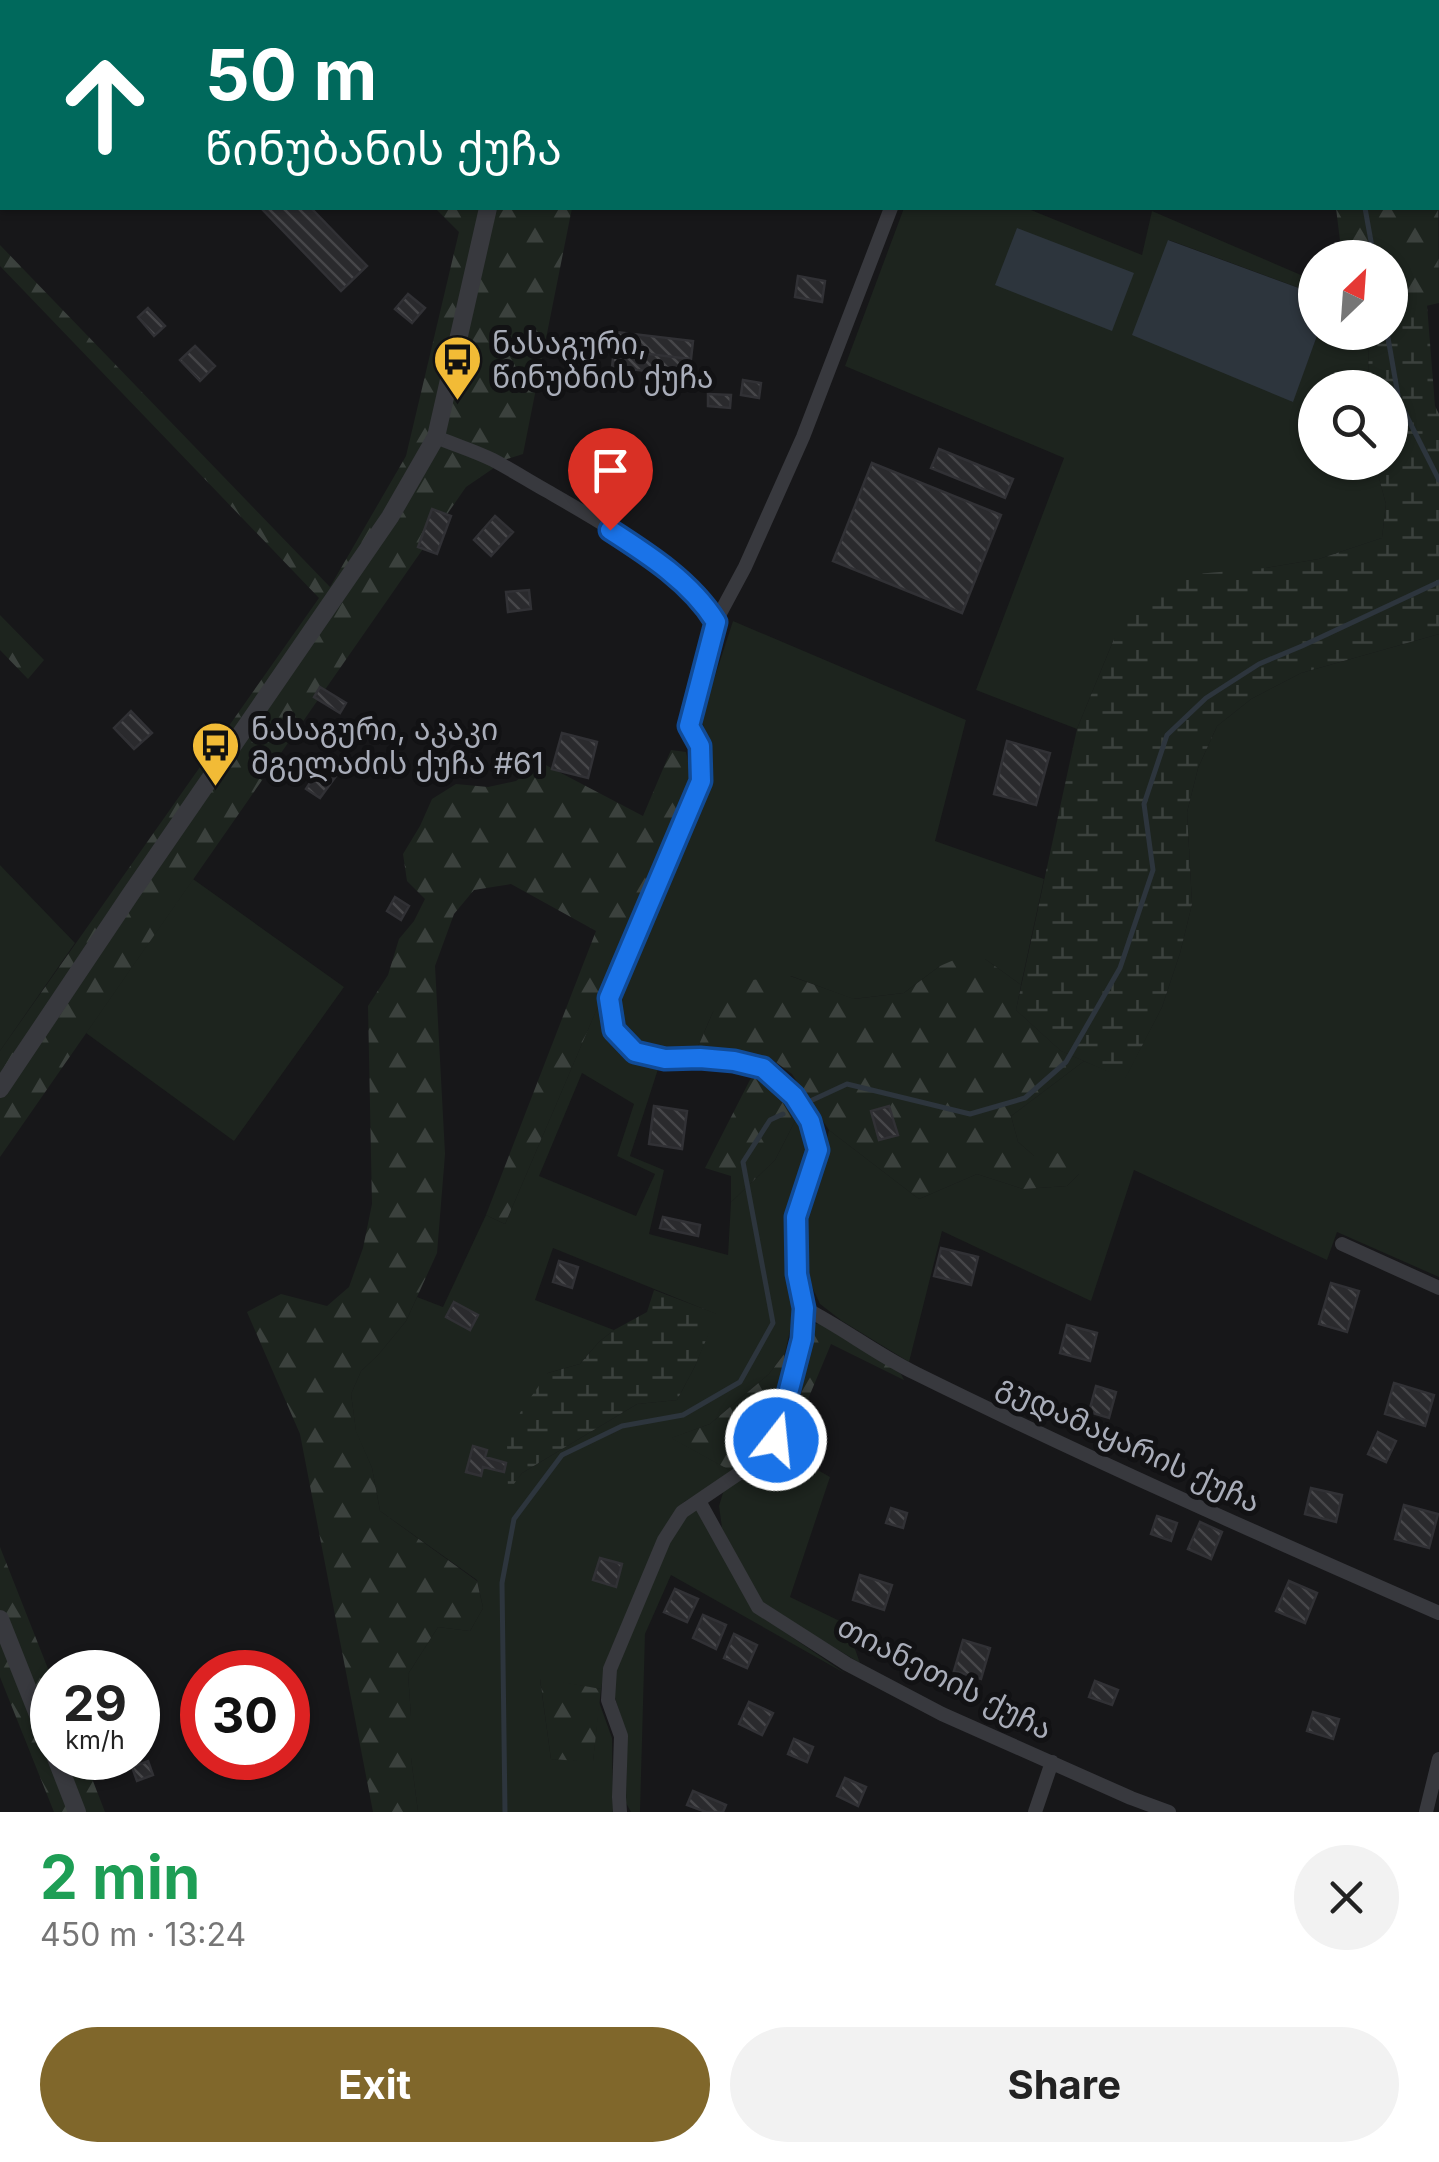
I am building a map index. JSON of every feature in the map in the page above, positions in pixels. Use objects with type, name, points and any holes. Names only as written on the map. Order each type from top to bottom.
[{"type":"street","points":[[0,1089],[390,517],[436,437],[488,210]]},
{"type":"street","points":[[620,1812],[621,1736],[608,1700],[610,1670],[664,1540],[682,1512],[763,1457],[776,1440],[802,1339],[804,1308],[797,1274],[796,1217],[818,1150],[810,1121],[794,1096],[763,1068],[734,1061],[665,1059],[635,1052],[614,1030],[609,998],[701,781],[700,746],[689,726],[716,622],[746,566],[803,437],[890,210]]},
{"type":"street","points":[[436,437],[492,460],[642,551],[706,604],[716,622]]},
{"type":"street","points":[[1342,1244],[1439,1288]]},
{"type":"street","name":"გუდამაყარის ქუჩა","points":[[804,1308],[910,1371],[1217,1516],[1439,1613]]},
{"type":"street","name":"თიანეთის ქუჩა","points":[[699,1500],[758,1607],[854,1668],[942,1714],[1169,1812]]},
{"type":"street","points":[[0,1619],[30,1695]]},
{"type":"street","points":[[1426,1812],[1439,1759]]},
{"type":"street","points":[[1035,1812],[1052,1762]]},
{"type":"street","points":[[65,1780],[78,1812]]},
{"type":"green space","points":[[437,210],[572,210],[523,454],[507,459],[466,487],[0,1157],[0,1051],[319,598],[0,266],[0,245],[330,587],[406,456],[459,232]]},
{"type":"green space","points":[[903,210],[1031,210],[1142,255],[1152,211],[1298,274],[1298,288],[1169,240],[1292,402],[1298,386],[1298,480],[1380,480],[1386,504],[1382,538],[1319,559],[1266,568],[1114,639],[1077,729],[976,690],[1064,458],[845,366]]},
{"type":"green space","points":[[1336,210],[1438,210],[1439,303],[1408,310],[1408,240],[1340,240]]},
{"type":"green space","points":[[1427,305],[1435,406],[1439,414],[1439,634],[1301,673],[1251,699],[1217,726],[1198,768],[1187,812],[1192,904],[1180,953],[1162,1007],[1125,1079],[1061,1051],[1016,1010],[1077,729],[1114,639],[1143,599],[1196,574],[1319,559],[1382,538],[1386,504],[1380,480],[1408,480],[1408,370],[1368,370],[1369,350],[1408,350],[1408,310]]},
{"type":"green space","points":[[1312,350],[1369,350],[1368,370],[1304,370]]},
{"type":"green space","points":[[0,615],[44,660],[28,679],[0,650]]},
{"type":"green space","points":[[733,621],[966,720],[935,841],[1044,879],[1021,985],[985,959],[940,966],[904,993],[853,999],[791,976],[713,1012],[697,1049],[656,1048],[630,1034],[620,1001],[713,777],[710,745],[701,719]]},
{"type":"green space","points":[[1439,634],[1439,1277],[1337,1232],[1327,1260],[1134,1170],[1091,1301],[942,1231],[909,1362],[820,1304],[807,1276],[802,1238],[829,1130],[919,1199],[977,1174],[1023,1189],[1067,1186],[1079,1174],[1034,1156],[1018,1142],[1011,1116],[1084,1061],[1125,1078],[1162,1007],[1180,953],[1192,904],[1187,812],[1198,768],[1217,726],[1251,699],[1301,673]]},
{"type":"green space","points":[[671,750],[686,752],[693,784],[505,1224],[486,1215],[596,931],[511,884],[474,890],[454,914],[435,966],[445,1154],[437,1253],[406,1321],[361,1371],[351,1394],[356,1431],[372,1468],[380,1511],[477,1581],[483,1608],[470,1631],[438,1627],[408,1674],[411,1758],[418,1812],[373,1812],[300,1434],[247,1312],[281,1294],[327,1306],[349,1287],[363,1248],[372,1204],[368,1006],[388,975],[399,939],[425,899],[407,881],[403,854],[432,799],[456,784],[488,787],[516,781],[540,762],[643,816]]},
{"type":"green space","points":[[0,865],[75,943],[0,1051]]},
{"type":"green space","points":[[193,879],[344,987],[234,1141],[86,1033]]},
{"type":"green space","points":[[970,953],[1021,985],[1016,1010],[1061,1051],[1084,1061],[1011,1116],[1018,1142],[1034,1156],[1086,1150],[1079,1174],[1067,1186],[1023,1189],[977,1174],[919,1199],[829,1130],[792,1074],[770,1058],[697,1049],[713,1012],[742,981],[790,976],[854,999],[904,993],[940,966]]},
{"type":"green space","points":[[601,999],[606,1027],[616,1045],[633,1057],[659,1066],[630,1156],[664,1170],[649,1234],[728,1255],[731,1202],[775,1160],[798,1115],[804,1128],[807,1150],[786,1209],[793,1317],[785,1353],[769,1374],[710,1424],[672,1438],[733,1472],[684,1502],[668,1522],[609,1654],[601,1689],[540,1679],[551,1759],[593,1761],[599,1702],[612,1738],[613,1812],[418,1812],[411,1758],[408,1674],[438,1627],[470,1631],[483,1608],[477,1580],[380,1511],[372,1468],[356,1432],[351,1394],[361,1371],[406,1321],[417,1297],[443,1307],[486,1215],[505,1224]],"holes":[[[582,1073],[634,1104],[617,1156],[655,1174],[636,1216],[539,1176]],[[553,1248],[716,1314],[677,1400],[637,1404],[522,1473],[508,1490],[548,1373],[580,1364],[614,1330],[535,1300]]]},
{"type":"green space","points":[[754,1072],[773,1085],[798,1115],[775,1160],[731,1202],[731,1176],[705,1168]]},
{"type":"green space","points":[[654,1290],[717,1314],[677,1400],[637,1404],[522,1473],[508,1492],[507,1441],[521,1411],[548,1373],[580,1364],[614,1330],[647,1312]]},
{"type":"green space","points":[[824,1322],[901,1374],[904,1380],[831,1344],[786,1452],[770,1460],[782,1439],[806,1331],[811,1325]]},
{"type":"green space","points":[[785,1353],[773,1431],[761,1449],[733,1472],[671,1438],[710,1424],[769,1374]]},
{"type":"green space","points":[[786,1452],[830,1477],[790,1597],[846,1624],[860,1663],[760,1603],[722,1528],[719,1506],[725,1486]]},
{"type":"green space","points":[[697,1509],[754,1611],[846,1674],[671,1575],[645,1634],[640,1812],[631,1812],[626,1803],[627,1736],[615,1698],[615,1672],[668,1543],[684,1518]]},
{"type":"green space","points":[[0,1547],[41,1650],[30,1650],[30,1752],[0,1677]]},
{"type":"green space","points":[[540,1678],[601,1689],[593,1762],[551,1759]]},
{"type":"green space","points":[[41,1780],[93,1780],[105,1812],[54,1812]]},
{"type":"shaded area","points":[[1017,228],[1134,273],[1112,331],[995,285]]},
{"type":"shaded area","points":[[1168,240],[1298,288],[1298,350],[1312,350],[1305,370],[1298,370],[1293,402],[1132,335]]},
{"type":"building","points":[[263,210],[313,210],[367,266],[341,291]]},
{"type":"building","points":[[798,276],[825,281],[822,302],[795,297]]},
{"type":"building","points":[[408,294],[425,308],[412,323],[395,309]]},
{"type":"building","points":[[148,308],[165,326],[154,336],[138,317]]},
{"type":"building","points":[[616,332],[693,341],[691,359],[614,350]]},
{"type":"building","points":[[195,346],[215,366],[200,381],[180,360]]},
{"type":"building","points":[[614,350],[691,359],[689,376],[612,367]]},
{"type":"building","points":[[743,380],[761,383],[759,398],[741,395]]},
{"type":"building","points":[[708,394],[731,395],[730,408],[708,406]]},
{"type":"building","points":[[939,449],[1013,479],[1005,498],[931,468]]},
{"type":"building","points":[[872,463],[1001,515],[962,613],[833,561]]},
{"type":"building","points":[[432,509],[451,516],[437,554],[418,547]]},
{"type":"building","points":[[495,516],[513,532],[491,556],[474,540]]},
{"type":"building","points":[[529,590],[531,609],[508,612],[506,592]]},
{"type":"building","points":[[320,687],[346,703],[340,713],[314,697]]},
{"type":"building","points":[[131,711],[152,733],[134,749],[114,728]]},
{"type":"building","points":[[562,733],[597,742],[588,778],[552,769]]},
{"type":"building","points":[[1007,741],[1050,753],[1036,805],[994,794]]},
{"type":"building","points":[[321,766],[336,776],[320,798],[306,789]]},
{"type":"building","points":[[395,897],[409,906],[401,920],[387,911]]},
{"type":"building","points":[[654,1106],[687,1111],[682,1149],[649,1144]]},
{"type":"building","points":[[889,1106],[898,1135],[879,1140],[871,1111]]},
{"type":"building","points":[[663,1217],[700,1225],[698,1236],[660,1228]]},
{"type":"building","points":[[941,1248],[978,1257],[971,1285],[934,1276]]},
{"type":"building","points":[[559,1261],[578,1267],[572,1288],[553,1282]]},
{"type":"building","points":[[1331,1283],[1359,1291],[1347,1332],[1319,1324]]},
{"type":"building","points":[[454,1302],[478,1315],[470,1330],[446,1317]]},
{"type":"building","points":[[1067,1325],[1097,1333],[1090,1361],[1060,1353]]},
{"type":"building","points":[[1394,1383],[1434,1395],[1425,1426],[1385,1414]]},
{"type":"building","points":[[1096,1386],[1116,1392],[1109,1418],[1089,1412]]},
{"type":"building","points":[[1378,1432],[1396,1441],[1386,1462],[1368,1454]]},
{"type":"building","points":[[473,1446],[487,1450],[485,1457],[506,1463],[504,1472],[483,1467],[481,1476],[466,1472]]},
{"type":"building","points":[[1311,1488],[1342,1495],[1336,1522],[1305,1514]]},
{"type":"building","points":[[1404,1505],[1438,1514],[1429,1548],[1395,1539]]},
{"type":"building","points":[[891,1508],[907,1513],[903,1528],[886,1523]]},
{"type":"building","points":[[1157,1516],[1177,1523],[1171,1541],[1151,1534]]},
{"type":"building","points":[[1200,1522],[1222,1532],[1211,1559],[1188,1549]]},
{"type":"building","points":[[600,1558],[622,1564],[616,1587],[593,1580]]},
{"type":"building","points":[[860,1575],[892,1585],[884,1610],[853,1600]]},
{"type":"building","points":[[1289,1581],[1317,1593],[1305,1623],[1276,1611]]},
{"type":"building","points":[[675,1589],[698,1599],[687,1622],[664,1612]]},
{"type":"building","points":[[703,1615],[726,1625],[716,1649],[693,1638]]},
{"type":"building","points":[[734,1634],[757,1645],[747,1668],[724,1658]]},
{"type":"building","points":[[963,1640],[990,1648],[981,1679],[954,1671]]},
{"type":"building","points":[[1095,1681],[1118,1690],[1112,1705],[1089,1697]]},
{"type":"building","points":[[749,1702],[773,1713],[762,1735],[739,1724]]},
{"type":"building","points":[[1313,1712],[1339,1719],[1333,1739],[1307,1731]]},
{"type":"building","points":[[794,1739],[813,1747],[807,1762],[788,1754]]},
{"type":"building","points":[[845,1778],[866,1787],[858,1806],[837,1796]]},
{"type":"building","points":[[693,1791],[726,1805],[723,1812],[706,1812],[687,1805]]},
{"type":"waterway","points":[[1365,210],[1371,240]]},
{"type":"waterway","points":[[1390,350],[1399,401],[1439,480]]},
{"type":"waterway","points":[[806,1103],[847,1084],[970,1114],[1025,1098],[1066,1062],[1120,968],[1153,870],[1144,804],[1167,735],[1206,698],[1259,664],[1439,582]]},
{"type":"waterway","points":[[505,1812],[502,1583],[514,1519],[562,1455],[622,1426],[683,1415],[740,1382],[773,1323],[743,1162],[770,1120],[783,1114]]},
{"type":"place","name":"ნასაგური, წინუბნის ქუჩა","points":[[457,402]]},
{"type":"place","name":"ნასაგური, აკაკი მგელაძის ქუჩა #61","points":[[216,788]]},
{"type":"route","points":[[610,530],[675,576],[706,604],[716,622],[689,726],[700,746],[701,781],[609,998],[614,1030],[635,1052],[665,1059],[734,1061],[763,1068],[794,1096],[810,1121],[818,1150],[796,1217],[797,1274],[804,1308],[802,1339],[776,1440]]}]
